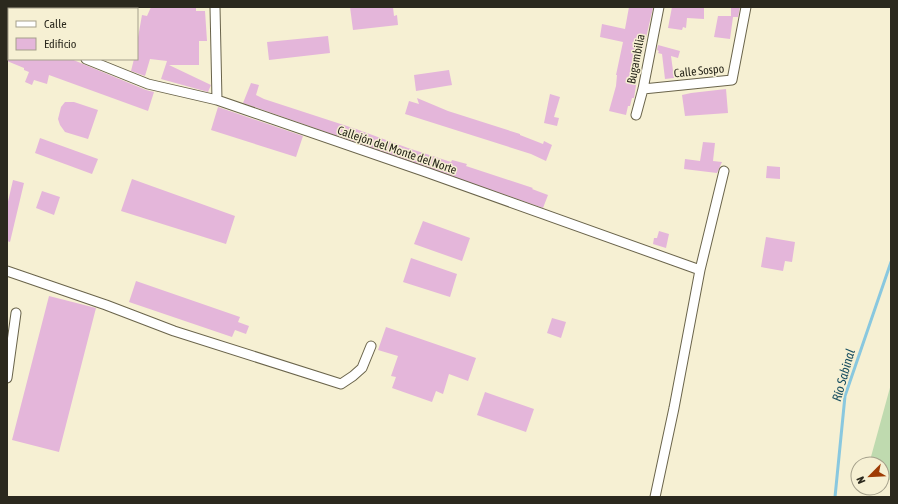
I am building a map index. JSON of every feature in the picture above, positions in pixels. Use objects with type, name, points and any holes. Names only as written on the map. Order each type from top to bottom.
[{"type":"street","points":[[215,7],[218,100]]},
{"type":"street","name":"Bugambilia","points":[[636,115],[643,89],[659,7]]},
{"type":"street","name":"Calle Sospo","points":[[643,89],[732,80],[746,7]]},
{"type":"street","name":"Callejón del Monte del Norte","points":[[88,60],[148,84],[218,100],[423,171],[700,270]]},
{"type":"street","points":[[655,497],[674,408],[700,270],[724,171]]},
{"type":"street","points":[[7,271],[106,305],[174,331],[341,384],[362,368],[371,346]]},
{"type":"street","points":[[7,378],[16,313]]},
{"type":"green space","points":[[891,384],[891,480],[890,456],[871,456]]},
{"type":"building","points":[[151,7],[196,7],[196,11],[205,11],[207,41],[199,41],[199,65],[169,65],[211,85],[208,92],[161,79],[167,61],[150,59],[145,76],[131,71],[134,60],[138,60],[138,37],[142,15],[147,16]]},
{"type":"building","points":[[350,7],[393,7],[394,16],[397,15],[398,25],[353,30]]},
{"type":"building","points":[[629,7],[653,8],[639,67],[634,98],[632,98],[630,106],[628,106],[626,115],[609,111],[616,86],[616,75],[623,42],[600,37],[602,24],[625,29]]},
{"type":"building","points":[[672,7],[704,7],[704,19],[687,18],[686,28],[683,27],[682,30],[668,28]]},
{"type":"building","points":[[731,7],[740,7],[738,17],[733,17],[730,39],[714,37],[718,16],[731,16]]},
{"type":"building","points":[[328,36],[330,53],[269,60],[267,42]]},
{"type":"building","points":[[658,45],[680,51],[678,58],[671,56],[674,78],[665,79],[662,54],[658,53]]},
{"type":"building","points":[[7,59],[73,60],[154,92],[148,111],[49,75],[47,84],[34,80],[32,85],[25,82],[29,72],[24,70],[24,68],[7,61]]},
{"type":"building","points":[[449,70],[452,85],[416,91],[414,75]]},
{"type":"building","points":[[251,83],[259,85],[256,95],[264,99],[451,162],[452,160],[467,164],[466,166],[533,188],[532,189],[548,195],[543,208],[243,103]]},
{"type":"building","points":[[726,89],[728,113],[685,116],[682,95]]},
{"type":"building","points":[[550,94],[560,97],[554,117],[559,118],[557,126],[544,123]]},
{"type":"building","points":[[417,98],[448,111],[520,134],[543,144],[544,141],[552,145],[546,161],[531,154],[405,114],[409,101],[419,104]]},
{"type":"building","points":[[65,102],[74,102],[98,110],[88,139],[65,132],[60,125],[58,119],[61,107]]},
{"type":"building","points":[[218,107],[303,136],[296,157],[211,130]]},
{"type":"building","points":[[40,138],[98,159],[92,174],[35,153]]},
{"type":"building","points":[[703,142],[715,143],[713,161],[722,162],[717,173],[684,169],[685,159],[700,161]]},
{"type":"building","points":[[767,166],[780,167],[780,179],[766,178]]},
{"type":"building","points":[[132,179],[235,216],[226,244],[121,211]]},
{"type":"building","points":[[13,180],[24,183],[10,242],[7,241],[7,206]]},
{"type":"building","points":[[42,191],[60,197],[54,215],[36,208]]},
{"type":"building","points":[[423,221],[470,238],[462,261],[414,244]]},
{"type":"building","points":[[659,231],[669,234],[666,248],[653,244],[654,238],[657,238]]},
{"type":"building","points":[[766,237],[795,242],[792,262],[785,261],[783,271],[761,267]]},
{"type":"building","points":[[411,258],[457,274],[450,297],[403,282]]},
{"type":"building","points":[[136,281],[240,317],[238,322],[249,326],[246,334],[235,330],[232,337],[129,302]]},
{"type":"building","points":[[49,296],[96,308],[59,452],[12,440]]},
{"type":"building","points":[[552,318],[566,322],[561,338],[547,333]]},
{"type":"building","points":[[386,327],[476,358],[468,381],[449,374],[443,394],[436,391],[432,402],[392,388],[396,377],[391,376],[398,356],[378,350]]},
{"type":"building","points":[[485,392],[534,409],[526,432],[477,415]]},
{"type":"waterway","name":"Río Sabinal","points":[[835,497],[845,396],[891,262]]}]
